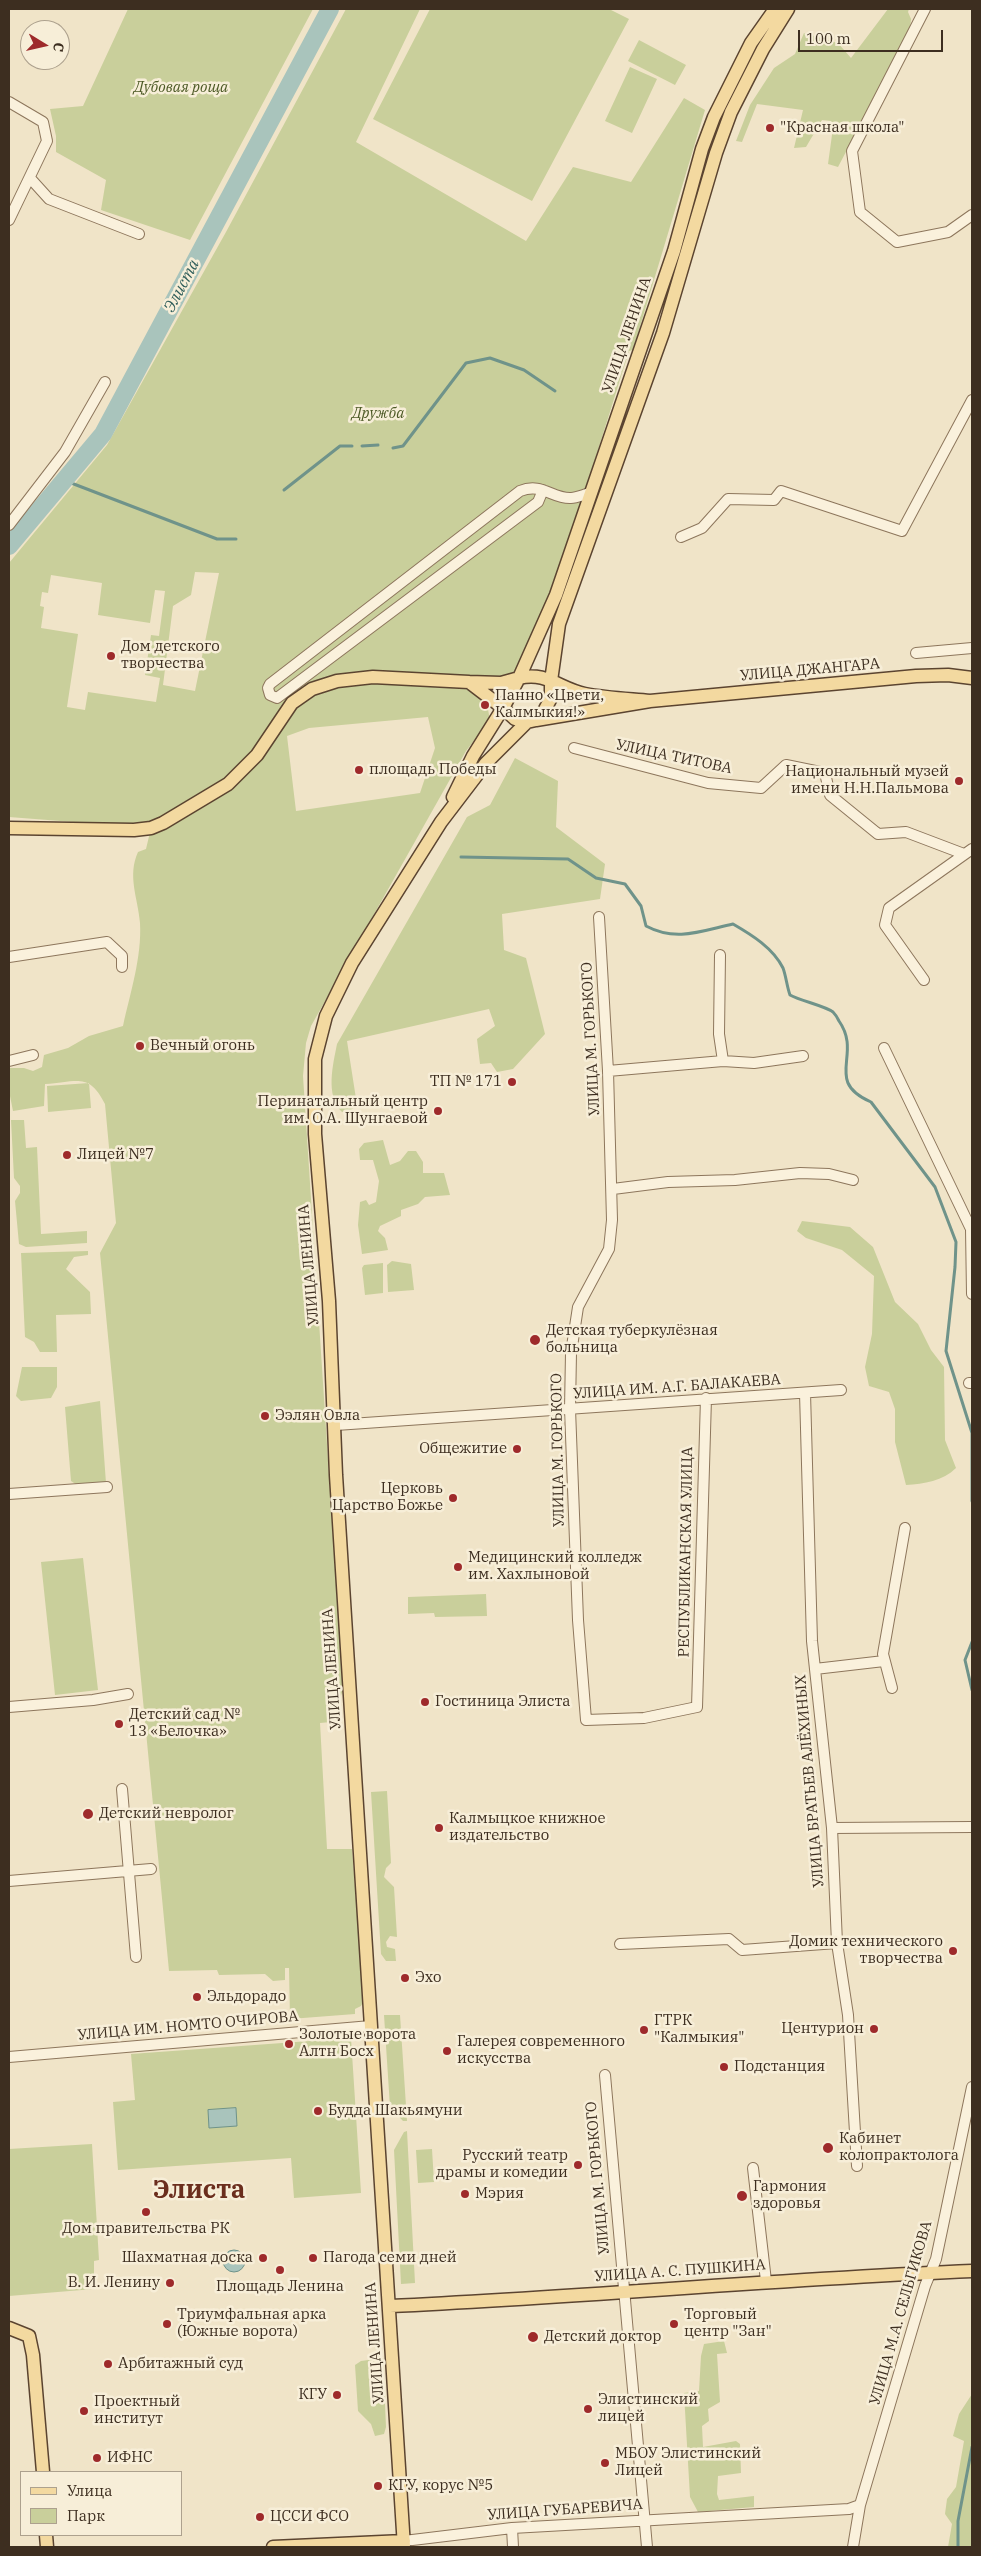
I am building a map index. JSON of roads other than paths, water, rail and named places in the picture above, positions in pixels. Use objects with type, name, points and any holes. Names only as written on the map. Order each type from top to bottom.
[{"type":"main road","name":"УЛИЦА ЛЕНИНА","points":[[519,678],[556,595],[674,252],[714,117],[751,43],[775,9]]},
{"type":"main road","points":[[469,682],[503,708],[514,719],[532,721],[543,713],[551,698],[551,681],[559,624],[662,334],[716,153],[731,112],[762,49],[788,9]]},
{"type":"main road","points":[[9,828],[134,830],[151,828],[228,784],[257,755],[292,703],[312,689],[338,681],[373,677],[502,683],[537,675],[551,681]]},
{"type":"main road","name":"УЛИЦА ДЖАНГАРА","points":[[532,721],[650,701],[916,676],[948,675],[972,678]]},
{"type":"main road","points":[[503,708],[519,678]]},
{"type":"main road","name":"УЛИЦА ДЖАНГАРА","points":[[551,681],[584,694],[650,701]]},
{"type":"main road","name":"УЛИЦА ЛЕНИНА","points":[[404,2544],[336,1459],[336,1425],[329,1302],[314,1134],[315,1060],[326,1016],[352,963],[440,822],[473,756],[503,708]]},
{"type":"main road","name":"УЛИЦА ЛЕНИНА","points":[[440,822],[486,763],[532,721]]},
{"type":"main road","name":"УЛИЦА А. С. ПУШКИНА","points":[[390,2306],[623,2293],[766,2281],[972,2271]]},
{"type":"main road","points":[[9,2328],[29,2336],[33,2355],[43,2471]]},
{"type":"main road","name":"УЛИЦА ГУБАРЕВИЧА","points":[[273,2547],[404,2544]]},
{"type":"street","points":[[925,9],[852,151],[860,212],[897,242],[948,232],[972,215]]},
{"type":"street","points":[[9,102],[37,117],[43,122],[46,130],[46,140],[9,220]]},
{"type":"street","points":[[30,178],[49,199],[139,234]]},
{"type":"street","points":[[9,525],[65,452],[105,382]]},
{"type":"street","points":[[681,537],[702,528],[728,500],[774,500],[781,491],[902,531],[972,400]]},
{"type":"street","points":[[543,490],[538,502],[277,698],[270,695],[268,688],[270,684],[520,491],[530,486],[543,490],[570,499],[591,493]]},
{"type":"street","points":[[916,653],[972,648]]},
{"type":"street","name":"УЛИЦА ТИТОВА","points":[[574,748],[708,782],[761,788],[786,766],[825,773],[830,794],[878,834],[906,832],[968,851]]},
{"type":"street","name":"УЛИЦА ТИТОВА","points":[[924,980],[885,926],[889,908],[968,851]]},
{"type":"street","name":"УЛИЦА М. ГОРЬКОГО","points":[[586,1720],[579,1635],[570,1409],[571,1353],[578,1307],[608,1249],[613,1189],[599,917]]},
{"type":"street","points":[[9,958],[107,942],[122,956],[122,966]]},
{"type":"street","points":[[720,955],[719,1034],[723,1061]]},
{"type":"street","points":[[884,1048],[971,1229],[972,1294]]},
{"type":"street","points":[[9,1061],[34,1055]]},
{"type":"street","points":[[608,1072],[723,1061],[754,1063],[803,1056]]},
{"type":"street","points":[[613,1189],[668,1182],[735,1180],[800,1173],[829,1174],[853,1180]]},
{"type":"street","name":"УЛИЦА ИМ. А.Г. БАЛАКАЕВА","points":[[336,1425],[841,1390]]},
{"type":"street","name":"УЛИЦА БРАТЬЕВ АЛЁХИНЫХ","points":[[806,1393],[812,1640],[832,1828],[837,1943],[848,2014],[857,2166]]},
{"type":"street","name":"РЕСПУБЛИКАНСКАЯ УЛИЦА","points":[[586,1720],[644,1718],[697,1707],[706,1398]]},
{"type":"street","points":[[9,1494],[107,1487]]},
{"type":"street","points":[[892,1688],[882,1654],[905,1528]]},
{"type":"street","points":[[815,1669],[884,1661]]},
{"type":"street","points":[[9,1707],[93,1700],[128,1694]]},
{"type":"street","points":[[122,1789],[136,1957]]},
{"type":"street","points":[[832,1828],[972,1827]]},
{"type":"street","points":[[9,1881],[150,1869]]},
{"type":"street","points":[[620,1944],[729,1939],[742,1950],[837,1943]]},
{"type":"street","name":"УЛИЦА ИМ. НОМТО ОЧИРОВА","points":[[9,2057],[371,2026]]},
{"type":"street","name":"УЛИЦА М. ГОРЬКОГО","points":[[605,2075],[647,2547]]},
{"type":"street","name":"УЛИЦА М.А. СЕЛЬГИКОВА","points":[[853,2547],[860,2505],[925,2286],[932,2272],[972,2086]]},
{"type":"street","points":[[753,2168],[766,2281]]},
{"type":"street","name":"УЛИЦА ГУБАРЕВИЧА","points":[[404,2544],[512,2528],[849,2510],[860,2505]]},
{"type":"street","points":[[512,2528],[514,2547]]},
{"type":"water","points":[[236,2108],[237,2126],[209,2128],[208,2110]]},
{"type":"water","points":[[234,2250],[242,2253],[245,2261],[242,2269],[234,2272],[226,2269],[223,2261],[226,2253]]},
{"type":"waterway","name":"Элиста","points":[[9,546],[103,434],[330,9]]},
{"type":"waterway","points":[[393,448],[403,446],[466,363],[490,358],[524,370],[555,391]]},
{"type":"waterway","points":[[362,446],[378,445]]},
{"type":"waterway","points":[[284,490],[340,446],[352,446]]},
{"type":"waterway","points":[[66,481],[217,539],[236,539]]},
{"type":"waterway","points":[[461,857],[568,859],[596,878],[625,884],[641,906],[646,926],[657,931],[689,934],[733,924],[755,937],[774,954],[783,968],[790,995],[834,1013],[845,1033],[847,1045],[846,1076],[849,1085],[857,1094],[871,1102],[935,1187],[956,1242],[946,1351],[972,1433],[972,1501]]},
{"type":"waterway","points":[[972,1642],[965,1660],[972,1690]]},
{"type":"waterway","points":[[958,2547],[958,2521],[972,2447]]},
{"type":"place","name":"\"Красная школа\"","points":[[770,128]]},
{"type":"place","name":"Дом детского творчества","points":[[111,656]]},
{"type":"place","name":"Панно «Цвети, Калмыкия!»","points":[[485,705]]},
{"type":"place","name":"площадь Победы","points":[[359,770]]},
{"type":"place","name":"Национальный музей имени Н.Н.Пальмова","points":[[959,781]]},
{"type":"place","name":"Вечный огонь","points":[[140,1046]]},
{"type":"place","name":"ТП № 171","points":[[512,1082]]},
{"type":"place","name":"Перинатальный центр им. О.А. Шунгаевой","points":[[438,1111]]},
{"type":"place","name":"Лицей №7","points":[[67,1155]]},
{"type":"place","name":"Детская туберкулёзная больница","points":[[535,1340]]},
{"type":"place","name":"Ээлян Овла","points":[[265,1416]]},
{"type":"place","name":"Общежитие","points":[[517,1449]]},
{"type":"place","name":"Церковь Царство Божье","points":[[453,1498]]},
{"type":"place","name":"Медицинский колледж им. Хахлыновой","points":[[458,1567]]},
{"type":"place","name":"Гостиница Элиста","points":[[425,1702]]},
{"type":"place","name":"Детский сад № 13 «Белочка»","points":[[119,1724]]},
{"type":"place","name":"Детский невролог","points":[[88,1814]]},
{"type":"place","name":"Калмыцкое книжное издательство","points":[[439,1828]]},
{"type":"place","name":"Домик технического творчества","points":[[953,1951]]},
{"type":"place","name":"Эхо","points":[[405,1978]]},
{"type":"place","name":"Эльдорадо","points":[[197,1997]]},
{"type":"place","name":"Центурион","points":[[874,2029]]},
{"type":"place","name":"ГТРК \"Калмыкия\"","points":[[644,2030]]},
{"type":"place","name":"Золотые ворота Алтн Босх","points":[[289,2044]]},
{"type":"place","name":"Галерея современного искусства","points":[[447,2051]]},
{"type":"place","name":"Подстанция","points":[[724,2067]]},
{"type":"place","name":"Будда Шакьямуни","points":[[318,2111]]},
{"type":"place","name":"Кабинет колопрактолога","points":[[828,2148]]},
{"type":"place","name":"Русский театр драмы и комедии","points":[[578,2165]]},
{"type":"place","name":"Мэрия","points":[[465,2194]]},
{"type":"place","name":"Гармония здоровья","points":[[742,2196]]},
{"type":"place","name":"Дом правительства РК","points":[[146,2212]]},
{"type":"place","name":"Шахматная доска","points":[[263,2258]]},
{"type":"place","name":"Пагода семи дней","points":[[313,2258]]},
{"type":"place","name":"Площадь Ленина","points":[[280,2270]]},
{"type":"place","name":"В. И. Ленину","points":[[170,2283]]},
{"type":"place","name":"Триумфальная арка (Южные ворота)","points":[[167,2324]]},
{"type":"place","name":"Торговый центр \"Зан\"","points":[[674,2324]]},
{"type":"place","name":"Детский доктор","points":[[533,2337]]},
{"type":"place","name":"Арбитажный суд","points":[[108,2364]]},
{"type":"place","name":"КГУ","points":[[337,2395]]},
{"type":"place","name":"Элистинский лицей","points":[[588,2409]]},
{"type":"place","name":"Проектный институт","points":[[84,2411]]},
{"type":"place","name":"ИФНС","points":[[97,2458]]},
{"type":"place","name":"МБОУ Элистинский Лицей","points":[[605,2463]]},
{"type":"place","name":"КГУ, корус №5","points":[[378,2486]]},
{"type":"place","name":"ЦССИ ФСО","points":[[260,2517]]},
{"type":"district","name":"Элиста","points":[[199,2191]]},
{"type":"park label","name":"Дубовая роща","points":[[181,88]]},
{"type":"park label","name":"Дружба","points":[[378,414]]}]
